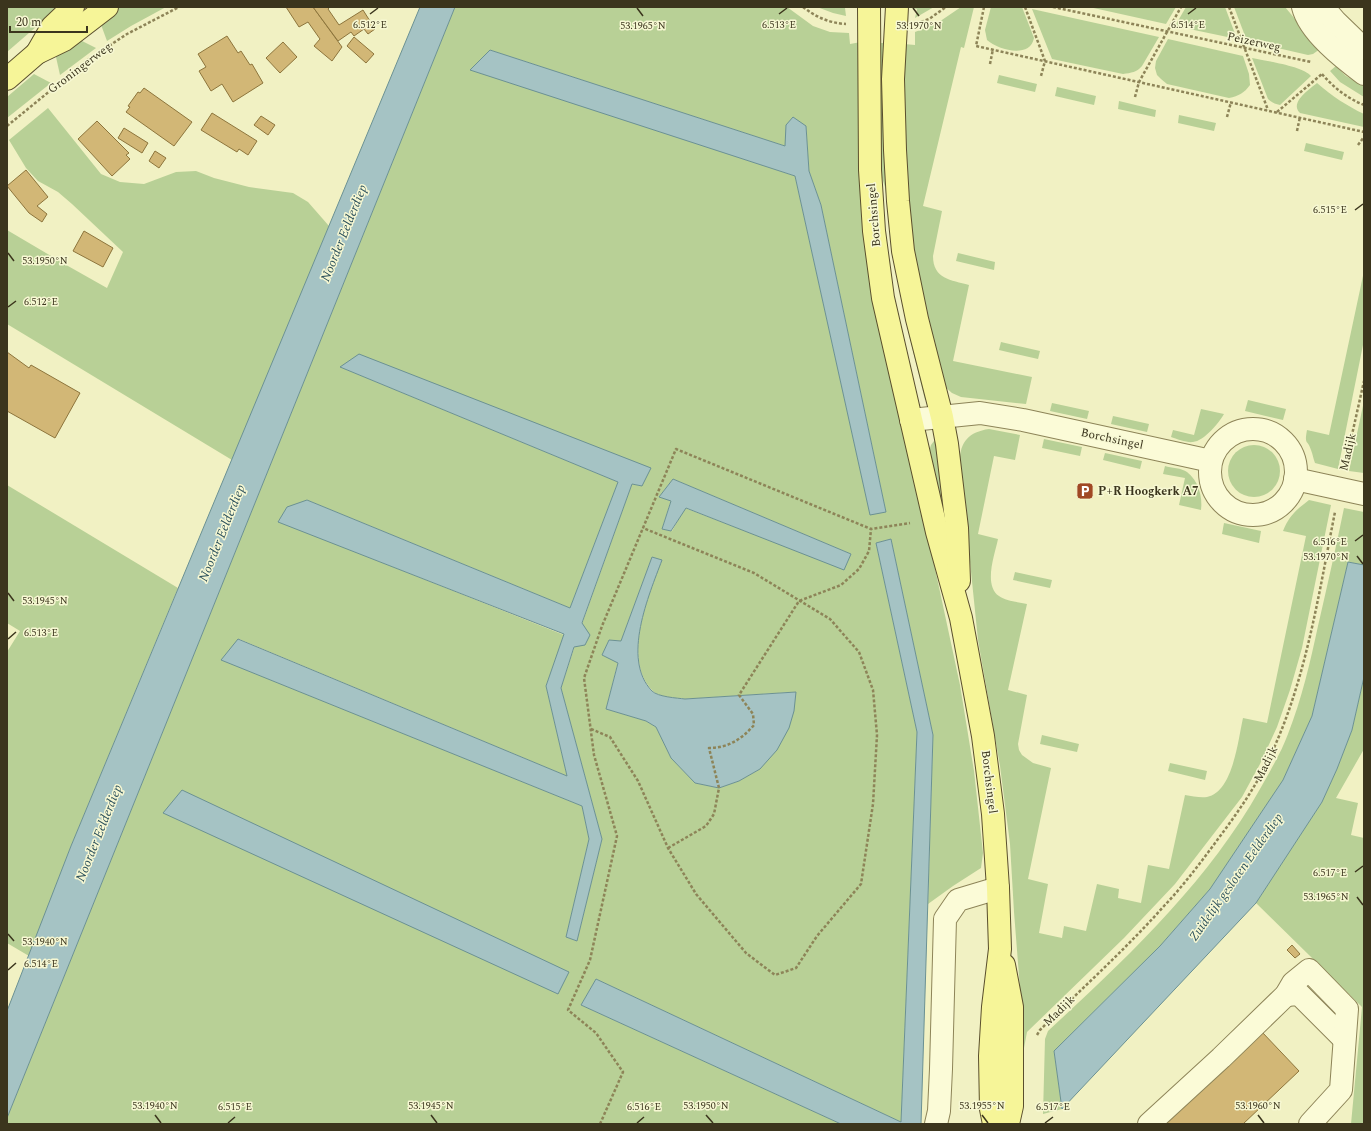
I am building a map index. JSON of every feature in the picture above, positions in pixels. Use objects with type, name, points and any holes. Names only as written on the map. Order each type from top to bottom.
[{"type":"main road","points":[[37,53],[52,27],[74,7]]},
{"type":"main road","points":[[7,79],[37,53],[64,40],[107,7]]},
{"type":"main road","name":"Borchsingel","points":[[869,7],[870,170],[874,231],[883,298],[937,532],[961,618],[983,736],[993,814],[1000,948],[993,1007],[990,1056],[991,1109],[994,1124]]},
{"type":"main road","name":"Borchsingel","points":[[897,7],[893,79],[895,150],[903,251],[917,319],[942,417],[947,444],[957,528],[961,618]]},
{"type":"main road","name":"Borchsingel","points":[[1000,948],[1012,1008],[1012,1106],[1008,1124]]},
{"type":"street","points":[[1303,7],[1305,15],[1327,43],[1364,74]]},
{"type":"street","points":[[1323,7],[1364,49]]},
{"type":"street","name":"Borchsingel","points":[[911,420],[980,413],[1023,420],[1211,461]]},
{"type":"street","points":[[1250,429],[1263,430],[1275,435],[1285,443],[1291,452],[1296,466],[1295,479],[1291,491],[1284,502],[1274,510],[1262,515],[1249,515],[1236,512],[1225,506],[1216,496],[1211,484],[1209,472],[1211,461],[1217,447],[1230,435],[1237,431],[1250,429]]},
{"type":"street","points":[[1295,479],[1364,494]]},
{"type":"street","points":[[936,1124],[939,1111],[941,1069],[945,919],[958,900],[998,888]]},
{"type":"street","points":[[1149,1124],[1221,1058],[1286,995],[1293,983],[1309,970],[1347,1009],[1341,1090],[1310,1124]]},
{"type":"path","name":"Groningerweg","points":[[7,126],[89,59],[127,34],[179,7]]},
{"type":"path","points":[[916,24],[929,19],[946,7]]},
{"type":"path","points":[[984,7],[976,46],[1364,132]]},
{"type":"path","points":[[1025,7],[1045,61],[1041,76]]},
{"type":"path","name":"Peizerweg","points":[[1053,7],[1311,62]]},
{"type":"path","points":[[1135,97],[1139,82],[1181,7]]},
{"type":"path","points":[[1230,7],[1268,110]]},
{"type":"path","points":[[990,64],[993,49]]},
{"type":"path","points":[[1277,112],[1322,74],[1343,94],[1364,105]]},
{"type":"path","points":[[1227,117],[1231,102]]},
{"type":"path","points":[[1297,132],[1300,118]]},
{"type":"path","points":[[1358,145],[1364,137]]},
{"type":"path","name":"Madijk","points":[[1037,1037],[1040,1030],[1113,960],[1165,906],[1242,807],[1273,751],[1286,719],[1305,657],[1364,381]]},
{"type":"path","points":[[600,1124],[623,1072],[596,1033],[568,1010],[590,960],[617,836],[594,755],[584,678],[602,626],[676,449],[871,529],[918,521]]},
{"type":"path","points":[[591,729],[610,737],[638,781],[668,848],[696,894],[746,953],[775,975],[796,968],[817,936],[860,884],[873,804],[877,735],[873,690],[859,652],[830,619],[754,573],[643,528]]},
{"type":"path","points":[[668,848],[706,826],[714,814],[719,788],[709,748],[718,748],[735,742],[746,734],[754,725],[753,714],[739,695],[799,601],[841,585],[859,569],[869,551],[871,529]]},
{"type":"green space","points":[[7,7],[59,7],[7,52]]},
{"type":"green space","points":[[118,7],[166,7],[107,41],[100,22]]},
{"type":"green space","points":[[455,7],[787,7],[813,26],[830,32],[849,33],[850,44],[861,42],[913,466],[960,685],[974,771],[983,853],[981,868],[928,904],[933,735],[891,539],[876,543],[917,732],[901,1122],[596,979],[581,1005],[841,1124],[7,1124],[7,1118]],"holes":[[[490,50],[785,146],[806,126],[809,171],[821,205],[886,512],[870,514],[795,176],[471,70]],[[340,367],[642,486],[632,484],[582,624],[561,688],[602,839],[577,941],[566,937],[589,839],[582,806],[222,660],[239,639],[567,776],[546,686],[564,635],[278,521],[307,500],[570,608],[618,482]],[[673,479],[851,554],[844,569],[685,508],[672,531],[662,529],[671,500],[659,497]],[[652,557],[661,560],[650,591],[640,627],[638,645],[639,662],[644,678],[655,693],[668,697],[685,699],[795,692],[760,769],[739,781],[719,788],[695,783],[671,758],[656,727],[646,721],[606,709],[618,662],[602,655],[609,640],[621,641]]]},
{"type":"green space","points":[[817,7],[847,7],[845,8],[846,16],[833,13]]},
{"type":"green space","points":[[907,7],[934,7],[915,18],[917,9]]},
{"type":"green space","points":[[961,7],[974,7],[964,48],[961,47],[923,206],[942,211],[933,256],[936,270],[950,280],[969,285],[953,361],[1032,377],[1026,404],[961,397],[952,393],[944,386],[935,360],[910,236],[904,138],[904,44],[915,45],[915,32],[936,24]]},
{"type":"green space","points":[[991,7],[1022,7],[1034,38],[1031,45],[1027,49],[1013,51],[998,47],[987,40],[985,30]]},
{"type":"green space","points":[[1089,7],[1176,7],[1166,24]]},
{"type":"green space","points":[[1186,7],[1225,7],[1237,39],[1175,26]]},
{"type":"green space","points":[[1234,7],[1285,7],[1320,49],[1313,54],[1308,55],[1247,41]]},
{"type":"green space","points":[[1032,9],[1159,37],[1142,66],[1136,71],[1129,73],[1123,74],[1052,59]]},
{"type":"green space","points":[[78,39],[96,48],[60,75],[56,57]]},
{"type":"green space","points":[[1168,39],[1243,56],[1249,74],[1250,85],[1241,94],[1229,98],[1167,84],[1157,75],[1155,68],[1156,61]]},
{"type":"green space","points":[[877,43],[886,43],[929,399],[925,400],[909,335],[897,276],[885,187],[878,165]]},
{"type":"green space","points":[[1252,58],[1275,62],[1300,69],[1307,72],[1311,76],[1280,105],[1268,99]]},
{"type":"green space","points":[[1336,66],[1346,76],[1364,86],[1364,97],[1340,82],[1330,71]]},
{"type":"green space","points":[[34,74],[51,83],[7,118],[7,97]]},
{"type":"green space","points":[[999,75],[1037,84],[1035,92],[997,83]]},
{"type":"green space","points":[[1317,83],[1352,108],[1364,114],[1364,127],[1300,113],[1297,109],[1299,100]]},
{"type":"green space","points":[[1057,87],[1096,96],[1094,105],[1055,96]]},
{"type":"green space","points":[[1119,101],[1156,110],[1155,117],[1118,109]]},
{"type":"green space","points":[[48,108],[101,174],[120,182],[144,184],[176,172],[196,171],[214,178],[249,187],[293,193],[308,202],[329,226],[232,460],[7,324],[7,230],[107,288],[123,252],[58,192],[38,181],[26,168],[9,140]]},
{"type":"green space","points":[[1179,115],[1216,123],[1214,131],[1178,123]]},
{"type":"green space","points":[[1306,143],[1344,152],[1342,160],[1304,151]]},
{"type":"green space","points":[[958,253],[995,262],[994,270],[956,261]]},
{"type":"green space","points":[[1364,271],[1364,340],[1338,469],[1315,463],[1306,440],[1306,435],[1307,430],[1329,435]]},
{"type":"green space","points":[[1001,342],[1040,351],[1038,359],[999,350]]},
{"type":"green space","points":[[1248,400],[1286,409],[1283,420],[1245,411]]},
{"type":"green space","points":[[1364,401],[1364,473],[1349,471]]},
{"type":"green space","points":[[1052,403],[1089,411],[1087,419],[1050,411]]},
{"type":"green space","points":[[1201,409],[1224,414],[1211,431],[1197,441],[1188,442],[1171,437],[1173,430],[1194,435]]},
{"type":"green space","points":[[1113,416],[1149,424],[1147,432],[1111,424]]},
{"type":"green space","points":[[989,429],[1020,435],[1015,460],[994,456],[978,534],[998,539],[991,569],[994,591],[1005,599],[1027,604],[1008,690],[1027,695],[1018,744],[1019,750],[1022,755],[1033,763],[1051,768],[1028,879],[1048,884],[1039,933],[1062,938],[1064,926],[1086,931],[1097,884],[1119,889],[1118,898],[1141,903],[1148,865],[1169,869],[1185,795],[1207,797],[1216,793],[1223,786],[1233,764],[1243,718],[1267,723],[1306,536],[1283,531],[1285,526],[1293,514],[1309,500],[1331,505],[1302,648],[1290,690],[1277,727],[1260,764],[1242,797],[1175,884],[1124,938],[1027,1032],[1024,1048],[1022,1049],[1022,1014],[1010,844],[1000,766],[978,640],[960,464],[961,450],[966,440],[975,433]]},
{"type":"green space","points":[[1044,439],[1082,447],[1080,456],[1042,448]]},
{"type":"green space","points":[[934,441],[937,442],[948,504],[945,534],[929,451]]},
{"type":"green space","points":[[1254,445],[1264,447],[1272,453],[1278,461],[1280,471],[1278,481],[1272,489],[1264,495],[1254,497],[1244,495],[1236,489],[1230,481],[1228,471],[1230,461],[1236,453],[1244,447]]},
{"type":"green space","points":[[1105,453],[1142,461],[1140,469],[1103,460]]},
{"type":"green space","points":[[1165,466],[1182,470],[1191,475],[1199,489],[1201,510],[1179,505],[1185,478],[1163,474]]},
{"type":"green space","points":[[7,485],[178,588],[71,846],[29,956],[7,943],[7,652],[20,631],[7,623]]},
{"type":"green space","points":[[1344,508],[1364,512],[1364,565],[1348,562],[1312,716],[1283,780],[1210,889],[1160,946],[1054,1051],[1062,1109],[1043,1114],[1045,1039],[1048,1031],[1136,947],[1190,888],[1216,856],[1239,823],[1279,755],[1293,721],[1305,680]]},
{"type":"green space","points":[[1224,523],[1261,531],[1259,543],[1222,534]]},
{"type":"green space","points":[[1015,572],[1052,580],[1050,588],[1013,580]]},
{"type":"green space","points":[[1364,677],[1364,749],[1336,798],[1358,803],[1351,835],[1364,838],[1364,1124],[1351,1124],[1362,1007],[1256,903],[1322,802],[1352,730]]},
{"type":"green space","points":[[1042,735],[1079,744],[1077,752],[1040,744]]},
{"type":"green space","points":[[1170,763],[1207,771],[1205,780],[1168,771]]},
{"type":"water","name":"Noorder Eelderdiep","points":[[420,7],[455,7],[7,1118],[7,1011],[71,846]]},
{"type":"water","points":[[490,50],[785,146],[786,125],[793,117],[806,126],[809,171],[821,205],[886,512],[870,515],[795,176],[470,70]]},
{"type":"water","points":[[359,354],[651,468],[642,486],[632,484],[582,623],[590,635],[585,645],[574,647],[561,688],[602,839],[577,941],[566,937],[589,839],[582,806],[221,660],[238,639],[567,776],[546,686],[564,634],[278,522],[287,507],[307,500],[570,608],[618,482],[340,367]]},
{"type":"water","points":[[673,479],[851,554],[844,570],[686,508],[671,531],[662,529],[671,501],[659,497]]},
{"type":"water","points":[[891,539],[933,735],[921,1124],[841,1124],[581,1005],[596,979],[901,1122],[917,732],[876,543]]},
{"type":"water","points":[[652,557],[662,560],[645,608],[640,627],[638,645],[639,662],[643,678],[652,691],[663,696],[685,699],[796,692],[794,711],[789,728],[777,750],[760,769],[739,781],[719,788],[695,783],[671,758],[656,727],[646,721],[606,709],[618,663],[602,655],[609,640],[621,641]]},
{"type":"water","name":"Zuidelijk gesloten Eelderdiep","points":[[1348,562],[1364,565],[1364,677],[1352,730],[1322,802],[1256,903],[1062,1109],[1054,1051],[1160,946],[1210,889],[1283,780],[1312,716]]},
{"type":"water","points":[[182,790],[569,972],[558,994],[163,813]]},
{"type":"building","points":[[286,7],[313,7],[342,47],[332,61],[314,46],[320,39],[308,22],[299,27]]},
{"type":"building","points":[[313,7],[330,7],[328,9],[339,25],[363,10],[375,29],[368,34],[364,29],[354,36],[351,32],[338,41]]},
{"type":"building","points":[[227,36],[238,53],[241,51],[250,65],[252,64],[263,83],[233,102],[222,84],[211,91],[199,71],[206,67],[198,54]]},
{"type":"building","points":[[354,37],[374,54],[366,63],[347,46]]},
{"type":"building","points":[[283,42],[297,57],[280,73],[266,58]]},
{"type":"building","points":[[144,88],[192,122],[174,146],[126,112],[130,107],[128,106],[138,92],[140,93]]},
{"type":"building","points":[[212,113],[257,141],[248,155],[239,149],[237,152],[201,130]]},
{"type":"building","points":[[261,116],[275,125],[268,135],[254,125]]},
{"type":"building","points":[[97,121],[129,153],[126,155],[130,159],[112,176],[78,139]]},
{"type":"building","points":[[124,128],[148,143],[142,153],[118,138]]},
{"type":"building","points":[[155,151],[166,158],[159,168],[149,161]]},
{"type":"building","points":[[26,170],[48,197],[37,206],[47,214],[42,222],[29,213],[7,186]]},
{"type":"building","points":[[84,231],[113,248],[103,267],[73,251]]},
{"type":"building","points":[[7,352],[29,368],[31,365],[80,393],[55,438],[7,411]]},
{"type":"building","points":[[1292,945],[1300,954],[1295,958],[1287,950]]},
{"type":"building","points":[[1262,1032],[1299,1071],[1243,1124],[1165,1124]]},
{"type":"place","name":"P+R Hoogkerk A7","points":[[1085,491]]}]
